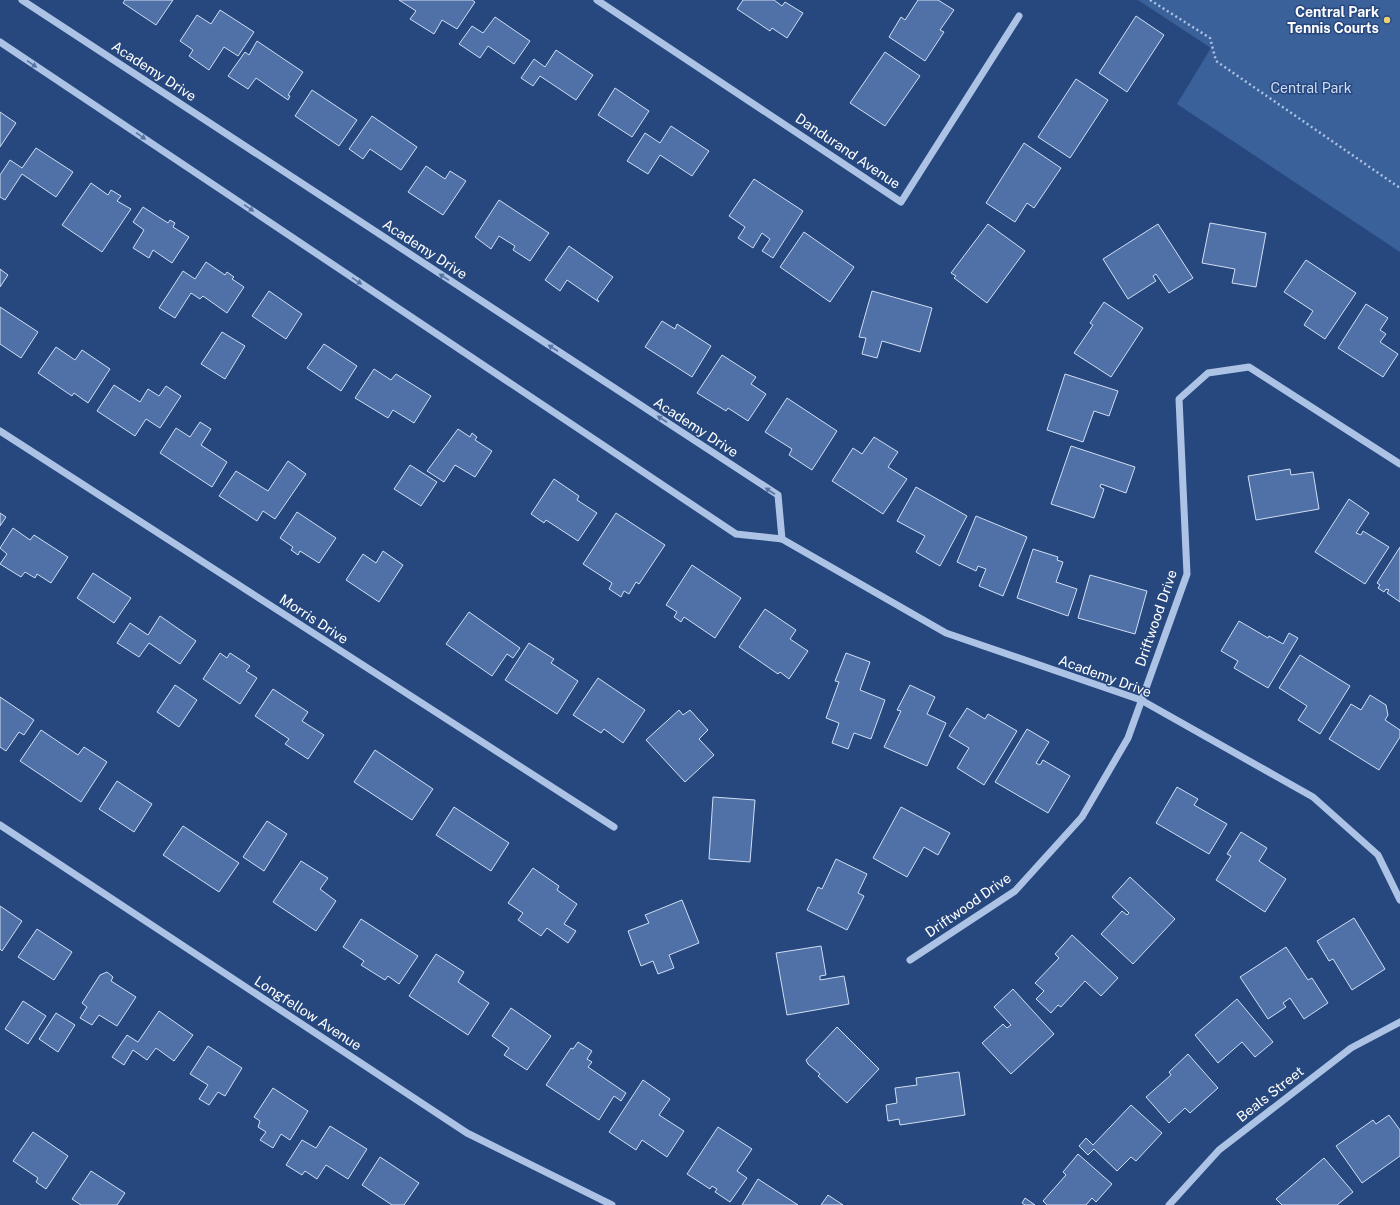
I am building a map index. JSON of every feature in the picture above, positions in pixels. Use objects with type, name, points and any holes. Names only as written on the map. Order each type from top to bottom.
[{"type":"street","name":"Academy Drive","points":[[22,0],[778,495],[782,539]]},
{"type":"street","name":"Dandurand Avenue","points":[[597,0],[902,202],[1019,16]]},
{"type":"street","name":"Academy Drive","points":[[0,42],[736,534],[782,539],[946,633],[1141,700],[1313,797],[1378,855],[1400,900]]},
{"type":"street","name":"Driftwood Drive","points":[[910,960],[1015,891],[1082,817],[1128,738],[1187,574],[1179,399],[1208,373],[1249,366],[1400,464]]},
{"type":"street","name":"Morris Drive","points":[[0,431],[614,827]]},
{"type":"street","name":"Longfellow Avenue","points":[[0,825],[467,1133],[612,1205]]},
{"type":"street","name":"Beals Street","points":[[1172,1202],[1219,1150],[1351,1048],[1400,1022]]},
{"type":"street","points":[[1172,1202],[1181,1205]]},
{"type":"path","points":[[1150,0],[1210,38],[1216,61],[1400,188]]},
{"type":"green space","name":"Central Park","points":[[1138,0],[1400,0],[1400,252],[1177,104],[1211,48]]},
{"type":"building","points":[[125,0],[173,0],[156,25],[123,3]]},
{"type":"building","points":[[399,0],[472,0],[475,2],[457,29],[442,20],[434,34],[410,19],[416,11]]},
{"type":"building","points":[[743,0],[774,0],[782,6],[785,2],[803,13],[787,38],[772,28],[770,31],[737,9]]},
{"type":"building","points":[[918,0],[938,0],[954,10],[940,30],[944,32],[925,61],[889,37],[901,17],[905,20]]},
{"type":"building","points":[[220,10],[254,32],[238,56],[224,47],[209,70],[189,56],[193,50],[180,41],[197,15],[211,24]]},
{"type":"building","points":[[1136,16],[1164,35],[1127,92],[1099,73]]},
{"type":"building","points":[[495,17],[530,41],[514,64],[488,46],[480,58],[459,44],[472,26],[483,33]]},
{"type":"building","points":[[257,41],[303,72],[288,95],[290,96],[288,100],[256,78],[248,89],[228,76],[245,52],[249,55]]},
{"type":"building","points":[[556,50],[593,75],[576,100],[540,76],[533,86],[521,78],[534,59],[545,67]]},
{"type":"building","points":[[885,52],[920,76],[885,126],[850,103]]},
{"type":"building","points":[[1076,79],[1108,100],[1070,158],[1038,137]]},
{"type":"building","points":[[615,88],[649,111],[632,137],[598,115]]},
{"type":"building","points":[[312,90],[357,120],[339,146],[295,116]]},
{"type":"building","points":[[0,112],[16,123],[0,147]]},
{"type":"building","points":[[372,116],[417,147],[401,170],[370,149],[363,159],[349,149]]},
{"type":"building","points":[[671,126],[709,151],[692,176],[660,155],[648,174],[627,161],[645,133],[660,143]]},
{"type":"building","points":[[1024,143],[1061,168],[1034,208],[1027,203],[1015,222],[986,203]]},
{"type":"building","points":[[36,148],[73,172],[56,197],[22,174],[5,200],[0,197],[0,175],[10,160],[22,168]]},
{"type":"building","points":[[426,166],[445,179],[450,171],[466,181],[443,215],[408,192]]},
{"type":"building","points":[[754,179],[803,211],[773,258],[762,251],[770,239],[762,233],[753,248],[738,238],[745,227],[729,216]]},
{"type":"building","points":[[91,183],[108,195],[111,190],[121,196],[117,201],[131,209],[102,252],[62,225]]},
{"type":"building","points":[[499,200],[549,233],[530,261],[513,250],[515,246],[499,236],[491,249],[475,237]]},
{"type":"building","points":[[143,207],[168,223],[170,220],[175,223],[173,227],[189,237],[172,263],[153,250],[149,258],[133,248],[144,230],[133,222]]},
{"type":"building","points":[[1210,223],[1266,233],[1256,287],[1232,283],[1235,269],[1202,263]]},
{"type":"building","points":[[988,224],[1025,251],[987,303],[954,278],[956,276],[951,273]]},
{"type":"building","points":[[1158,224],[1193,278],[1169,293],[1156,274],[1153,276],[1156,281],[1128,299],[1103,259]]},
{"type":"building","points":[[804,232],[854,267],[830,302],[780,267]]},
{"type":"building","points":[[569,246],[613,277],[597,299],[599,302],[567,280],[560,291],[545,280]]},
{"type":"building","points":[[1306,260],[1356,293],[1325,339],[1304,325],[1313,311],[1284,292]]},
{"type":"building","points":[[206,262],[225,275],[227,272],[234,277],[232,279],[244,287],[227,313],[203,296],[200,299],[191,293],[175,318],[159,308],[183,271],[195,279]]},
{"type":"building","points":[[0,269],[8,275],[0,287]]},
{"type":"building","points":[[269,291],[302,314],[286,339],[252,316]]},
{"type":"building","points":[[872,291],[932,308],[920,352],[882,341],[877,358],[862,354],[866,338],[859,337]]},
{"type":"building","points":[[1104,302],[1143,328],[1111,377],[1074,353],[1093,325],[1090,323]]},
{"type":"building","points":[[1366,304],[1388,318],[1380,330],[1386,334],[1380,342],[1398,354],[1383,377],[1338,348]]},
{"type":"building","points":[[0,307],[38,332],[21,358],[0,344]]},
{"type":"building","points":[[662,321],[675,329],[677,324],[711,346],[692,377],[645,347]]},
{"type":"building","points":[[222,332],[245,346],[225,379],[201,364]]},
{"type":"building","points":[[324,344],[357,366],[341,391],[307,368]]},
{"type":"building","points":[[56,347],[75,360],[82,350],[110,369],[88,403],[74,393],[72,396],[38,373]]},
{"type":"building","points":[[722,355],[756,377],[751,384],[766,394],[748,421],[728,408],[726,411],[697,393]]},
{"type":"building","points":[[374,369],[391,380],[396,374],[431,396],[414,423],[393,410],[388,418],[355,398]]},
{"type":"building","points":[[1065,374],[1118,391],[1109,416],[1094,411],[1083,442],[1047,430]]},
{"type":"building","points":[[114,385],[140,402],[148,389],[159,396],[166,386],[181,396],[160,428],[146,419],[135,436],[97,411]]},
{"type":"building","points":[[787,398],[837,431],[812,470],[789,455],[792,449],[765,432]]},
{"type":"building","points":[[200,422],[211,429],[201,445],[227,462],[212,487],[160,453],[176,428],[190,437]]},
{"type":"building","points":[[458,429],[470,437],[472,433],[477,437],[475,440],[492,451],[475,477],[455,465],[444,482],[427,471]]},
{"type":"building","points":[[874,437],[898,452],[888,467],[907,479],[883,514],[832,481],[853,448],[862,454]]},
{"type":"building","points":[[1071,446],[1135,467],[1126,493],[1101,484],[1100,487],[1104,489],[1094,518],[1051,504]]},
{"type":"building","points":[[288,461],[306,474],[275,519],[263,511],[257,521],[219,496],[236,471],[268,491]]},
{"type":"building","points":[[410,465],[437,482],[421,506],[394,489]]},
{"type":"building","points":[[1290,469],[1291,475],[1313,472],[1319,509],[1256,520],[1248,476]]},
{"type":"building","points":[[554,479],[579,496],[577,500],[597,513],[578,541],[546,520],[544,523],[531,514]]},
{"type":"building","points":[[916,487],[967,516],[940,566],[916,552],[925,536],[897,521]]},
{"type":"building","points":[[1349,499],[1369,513],[1356,533],[1361,535],[1363,531],[1389,547],[1365,584],[1315,552]]},
{"type":"building","points":[[297,512],[336,538],[319,563],[300,551],[298,555],[291,550],[293,547],[280,538]]},
{"type":"building","points":[[0,513],[6,517],[0,526]]},
{"type":"building","points":[[616,513],[665,545],[639,584],[636,582],[629,594],[624,591],[621,597],[609,589],[612,583],[583,564]]},
{"type":"building","points":[[976,516],[1027,537],[1003,596],[979,586],[986,569],[978,566],[976,571],[957,562]]},
{"type":"building","points":[[13,528],[30,540],[34,535],[68,557],[51,583],[37,574],[35,578],[25,572],[21,577],[0,564],[7,554],[0,548]]},
{"type":"building","points":[[1400,547],[1400,602],[1387,593],[1389,590],[1386,589],[1384,592],[1378,588],[1380,585],[1377,583]]},
{"type":"building","points":[[1033,549],[1058,557],[1057,560],[1063,562],[1056,582],[1077,589],[1068,616],[1017,598]]},
{"type":"building","points":[[383,551],[403,565],[379,602],[346,580],[363,554],[376,563]]},
{"type":"building","points":[[692,565],[741,598],[715,638],[684,617],[681,622],[674,617],[677,612],[666,605]]},
{"type":"building","points":[[93,573],[131,598],[114,623],[77,598]]},
{"type":"building","points":[[1090,575],[1147,591],[1135,634],[1078,618]]},
{"type":"building","points":[[765,609],[796,630],[790,639],[808,651],[789,679],[780,672],[778,674],[739,647]]},
{"type":"building","points":[[469,612],[520,648],[513,658],[507,654],[492,676],[446,644]]},
{"type":"building","points":[[160,616],[196,641],[180,664],[149,643],[139,657],[117,643],[130,623],[148,635]]},
{"type":"building","points":[[1239,621],[1268,638],[1269,636],[1283,644],[1289,633],[1298,638],[1268,688],[1234,668],[1238,661],[1221,651]]},
{"type":"building","points":[[529,643],[554,659],[551,663],[578,681],[557,714],[505,680]]},
{"type":"building","points":[[220,653],[227,658],[230,653],[250,666],[246,671],[257,678],[240,704],[203,679]]},
{"type":"building","points":[[846,653],[870,662],[860,690],[885,700],[871,739],[854,733],[848,749],[832,743],[839,723],[826,718],[839,682],[835,681]]},
{"type":"building","points":[[1300,655],[1350,686],[1320,734],[1298,720],[1307,706],[1279,688]]},
{"type":"building","points":[[598,678],[645,710],[623,743],[604,729],[601,733],[573,715]]},
{"type":"building","points":[[175,685],[197,700],[179,727],[157,712]]},
{"type":"building","points":[[910,685],[935,697],[927,714],[946,723],[927,766],[884,747],[901,711],[897,710]]},
{"type":"building","points":[[273,689],[308,712],[302,721],[324,735],[308,759],[285,744],[289,739],[255,716]]},
{"type":"building","points":[[1370,695],[1386,705],[1388,715],[1385,720],[1400,730],[1400,737],[1379,770],[1329,739],[1351,704],[1361,710]]},
{"type":"building","points":[[0,697],[34,720],[24,735],[19,732],[6,751],[0,747]]},
{"type":"building","points":[[967,708],[985,719],[988,714],[1017,731],[984,785],[957,768],[969,748],[949,736]]},
{"type":"building","points":[[679,710],[683,715],[690,710],[708,730],[699,739],[714,755],[685,782],[646,740]]},
{"type":"building","points":[[1027,729],[1049,742],[1036,763],[1040,765],[1043,760],[1070,776],[1048,813],[995,782]]},
{"type":"building","points":[[41,730],[78,755],[84,747],[107,762],[81,802],[20,761]]},
{"type":"building","points":[[375,750],[433,789],[412,820],[354,782]]},
{"type":"building","points":[[117,781],[152,804],[134,832],[99,809]]},
{"type":"building","points":[[1177,787],[1198,799],[1194,805],[1227,824],[1209,854],[1156,823]]},
{"type":"building","points":[[713,797],[755,800],[750,862],[709,859]]},
{"type":"building","points":[[454,807],[509,843],[491,871],[436,835]]},
{"type":"building","points":[[901,807],[950,833],[938,855],[924,847],[907,877],[873,858]]},
{"type":"building","points":[[267,821],[287,834],[264,871],[243,857]]},
{"type":"building","points":[[183,826],[239,863],[219,892],[163,855]]},
{"type":"building","points":[[1241,832],[1267,848],[1259,861],[1286,879],[1265,912],[1216,880],[1231,856],[1227,854]]},
{"type":"building","points":[[836,859],[867,874],[858,893],[864,896],[847,930],[807,910],[818,887],[822,889]]},
{"type":"building","points":[[301,861],[328,878],[320,889],[336,901],[316,931],[273,902]]},
{"type":"building","points":[[533,868],[559,886],[557,890],[577,904],[564,924],[576,931],[568,943],[547,928],[541,936],[518,920],[523,913],[508,903]]},
{"type":"building","points":[[1130,877],[1175,919],[1133,964],[1101,934],[1122,911],[1127,915],[1129,913],[1112,897]]},
{"type":"building","points":[[682,900],[699,943],[669,955],[674,968],[658,974],[653,961],[641,966],[628,931],[649,923],[645,915]]},
{"type":"building","points":[[0,906],[22,921],[2,951],[0,949]]},
{"type":"building","points":[[1354,918],[1385,969],[1352,990],[1333,959],[1329,961],[1317,941]]},
{"type":"building","points":[[361,919],[418,956],[399,984],[388,976],[385,980],[361,965],[364,961],[343,947]]},
{"type":"building","points":[[37,929],[72,952],[54,980],[18,957]]},
{"type":"building","points":[[1072,935],[1118,978],[1101,996],[1085,981],[1061,1007],[1058,1005],[1051,1013],[1036,999],[1044,991],[1035,983],[1059,958],[1055,954]]},
{"type":"building","points":[[821,946],[826,975],[820,976],[820,980],[844,976],[849,1004],[787,1015],[776,953]]},
{"type":"building","points":[[1286,947],[1308,980],[1312,978],[1328,1003],[1304,1019],[1290,998],[1283,1003],[1286,1007],[1268,1019],[1240,977]]},
{"type":"building","points":[[436,954],[464,972],[458,982],[489,1003],[468,1035],[409,996]]},
{"type":"building","points":[[107,972],[113,977],[111,981],[136,997],[117,1026],[99,1015],[92,1025],[80,1018],[87,1007],[82,1003],[100,975]]},
{"type":"building","points":[[1013,989],[1054,1034],[1011,1074],[982,1043],[1003,1024],[1007,1028],[1011,1025],[994,1007]]},
{"type":"building","points":[[1237,999],[1273,1042],[1255,1057],[1242,1042],[1218,1063],[1195,1035]]},
{"type":"building","points":[[23,1001],[46,1016],[28,1044],[5,1029]]},
{"type":"building","points":[[511,1008],[551,1036],[527,1070],[504,1055],[509,1048],[492,1036]]},
{"type":"building","points":[[159,1011],[193,1035],[174,1061],[156,1048],[147,1060],[133,1050],[124,1065],[112,1057],[127,1035],[138,1042]]},
{"type":"building","points":[[56,1013],[75,1025],[58,1052],[39,1039]]},
{"type":"building","points":[[837,1027],[879,1069],[847,1103],[818,1076],[820,1074],[808,1064],[806,1060]]},
{"type":"building","points":[[578,1042],[592,1051],[587,1059],[592,1062],[588,1067],[626,1093],[621,1101],[614,1096],[599,1120],[546,1085],[571,1048],[573,1049]]},
{"type":"building","points":[[208,1046],[242,1068],[225,1096],[218,1092],[209,1105],[199,1099],[208,1085],[190,1074]]},
{"type":"building","points":[[1188,1054],[1218,1088],[1190,1113],[1185,1108],[1169,1123],[1146,1097],[1171,1075],[1169,1072]]},
{"type":"building","points":[[959,1072],[965,1115],[900,1125],[899,1119],[888,1121],[886,1105],[897,1103],[895,1088],[917,1085],[916,1078]]},
{"type":"building","points":[[643,1080],[670,1099],[659,1115],[684,1131],[667,1157],[642,1140],[636,1150],[609,1132]]},
{"type":"building","points":[[273,1088],[308,1111],[290,1140],[281,1134],[273,1148],[260,1140],[266,1132],[258,1127],[260,1121],[254,1117]]},
{"type":"building","points":[[1131,1105],[1162,1133],[1136,1161],[1131,1157],[1117,1171],[1094,1149],[1088,1155],[1079,1146],[1086,1138],[1093,1145]]},
{"type":"building","points":[[1389,1115],[1400,1130],[1400,1156],[1362,1183],[1336,1146],[1373,1120],[1376,1124]]},
{"type":"building","points":[[330,1126],[367,1149],[348,1179],[326,1165],[317,1179],[305,1171],[302,1175],[286,1165],[302,1140],[316,1148]]},
{"type":"building","points":[[718,1127],[752,1149],[737,1171],[747,1178],[730,1202],[715,1192],[717,1189],[712,1186],[710,1189],[687,1174]]},
{"type":"building","points":[[33,1132],[68,1156],[46,1189],[36,1182],[38,1178],[13,1161]]},
{"type":"building","points":[[1078,1154],[1112,1184],[1096,1202],[1092,1198],[1086,1205],[1047,1205],[1043,1201],[1066,1175],[1063,1172]]},
{"type":"building","points":[[380,1157],[419,1183],[404,1205],[392,1205],[362,1185]]},
{"type":"building","points":[[1324,1158],[1353,1192],[1337,1205],[1282,1205],[1276,1199]]},
{"type":"building","points":[[91,1171],[125,1193],[117,1205],[81,1205],[72,1199]]},
{"type":"building","points":[[758,1179],[798,1205],[742,1205]]},
{"type":"building","points":[[828,1195],[843,1205],[821,1205]]},
{"type":"building","points":[[1025,1198],[1035,1205],[1025,1205],[1022,1203]]},
{"type":"place","name":"Central Park Tennis Courts","points":[[1387,20]]}]
